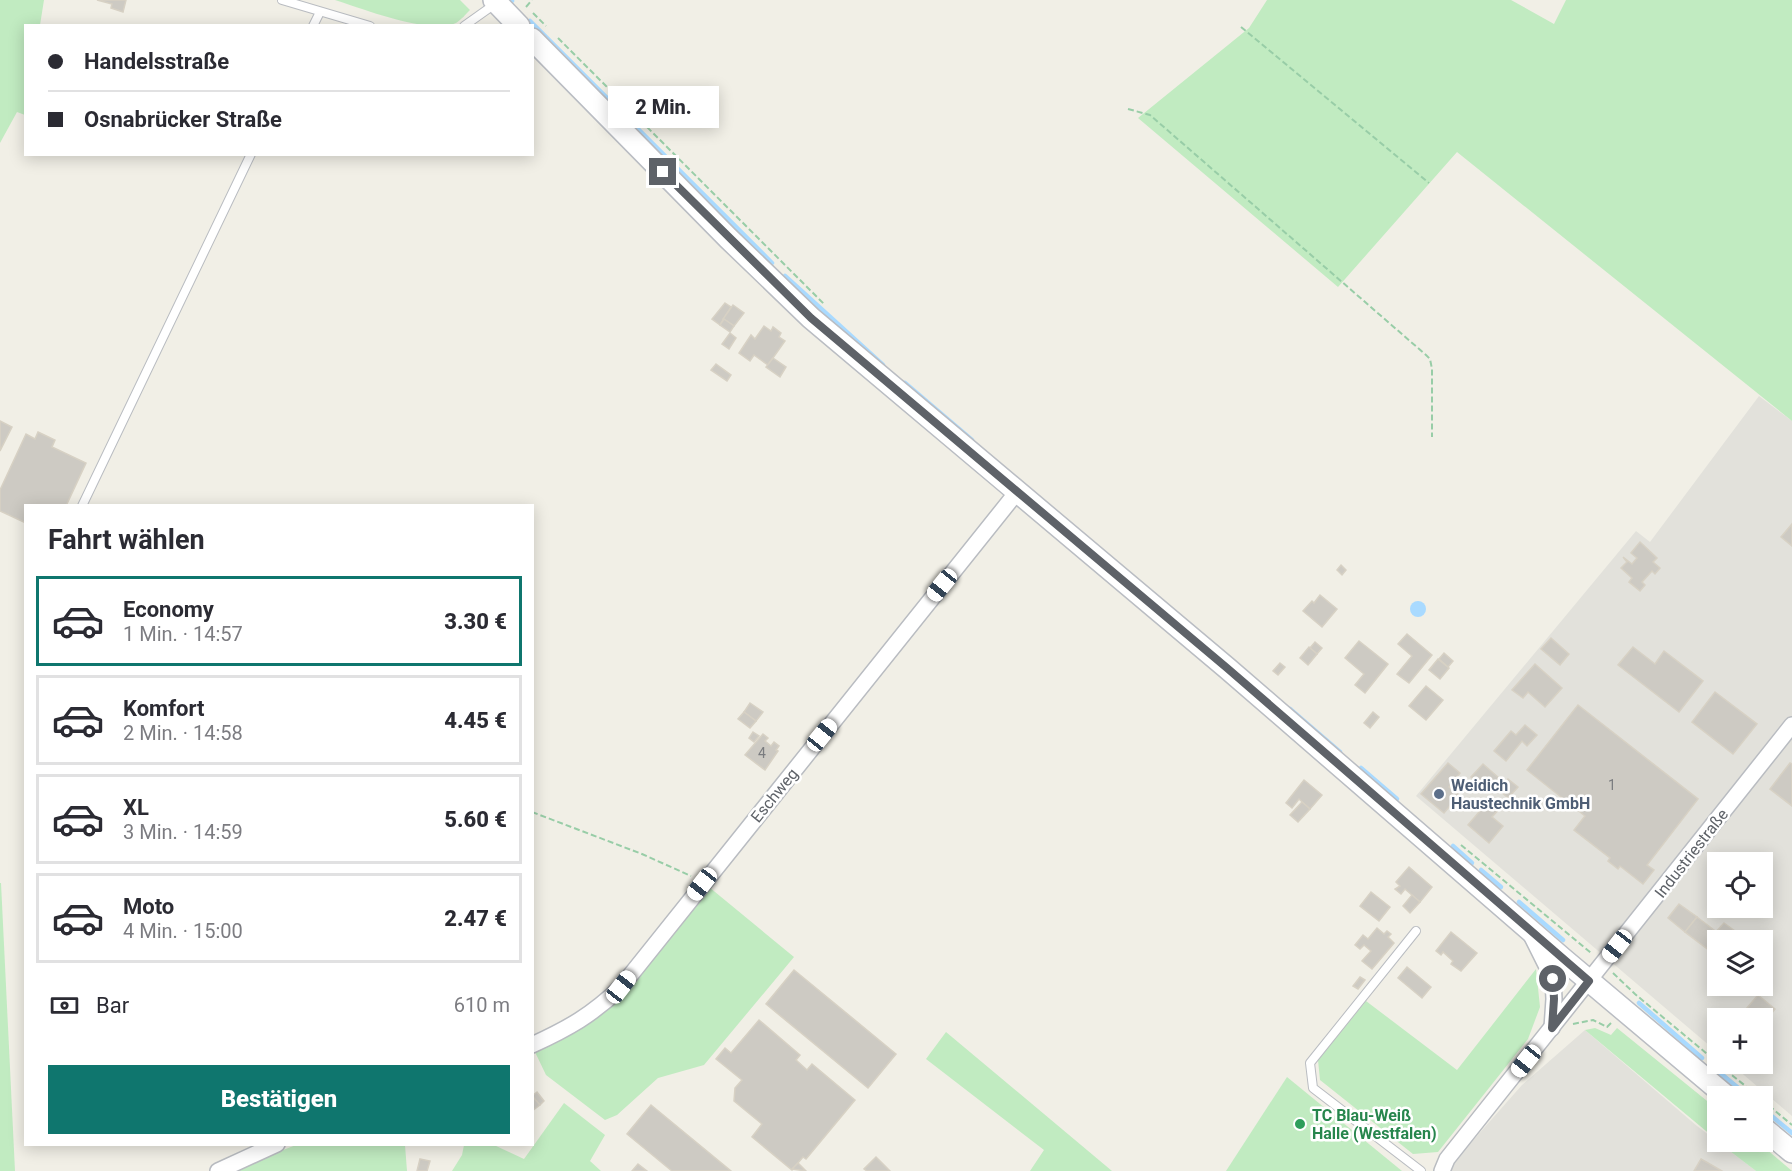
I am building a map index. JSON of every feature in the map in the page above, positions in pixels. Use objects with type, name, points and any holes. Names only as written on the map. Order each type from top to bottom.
[{"type":"main road","points":[[495,1],[517,24]]},
{"type":"main road","points":[[534,41],[720,230],[811,318],[1236,676],[1714,1086]]},
{"type":"main road","points":[[1773,1136],[1792,1152]]},
{"type":"street","name":"Eschweg","points":[[534,1044],[574,1025],[601,1006],[621,987],[1017,492]]},
{"type":"street","name":"Industriestraße","points":[[1442,1171],[1447,1159],[1792,725]]},
{"type":"street","points":[[1525,926],[1553,979],[1552,1028]]},
{"type":"street","points":[[218,1171],[273,1146]]},
{"type":"lane","points":[[282,0],[363,24]]},
{"type":"lane","points":[[466,24],[495,1]]},
{"type":"lane","points":[[314,24],[320,12]]},
{"type":"lane","points":[[83,504],[250,156]]},
{"type":"lane","points":[[1416,931],[1310,1063],[1313,1088],[1421,1171]]},
{"type":"path","points":[[520,0],[827,307]]},
{"type":"path","points":[[1241,27],[1429,183]]},
{"type":"path","points":[[1128,109],[1150,115],[1430,359],[1432,436]]},
{"type":"path","points":[[534,813],[660,861],[687,873],[702,884]]},
{"type":"path","points":[[1458,843],[1603,963],[1635,994],[1707,1054]]},
{"type":"path","points":[[1552,1028],[1593,1020],[1607,1027],[1611,1022]]},
{"type":"path","points":[[1731,1074],[1746,1086]]},
{"type":"path","points":[[1773,1109],[1792,1125]]},
{"type":"shaded area","points":[[1759,396],[1792,421],[1792,1116],[1773,1100],[1773,1086],[1757,1086],[1743,1074],[1773,1074],[1773,1008],[1707,1008],[1707,1043],[1416,796],[1636,531],[1650,542]]},
{"type":"shaded area","points":[[1585,1030],[1707,1134],[1707,1152],[1731,1152],[1756,1171],[1446,1171],[1522,1085]]},
{"type":"green space","points":[[0,0],[44,0],[40,24],[24,24],[24,115],[17,112],[0,143]]},
{"type":"green space","points":[[335,0],[460,0],[470,10],[462,19],[452,24],[418,24]]},
{"type":"green space","points":[[1267,0],[1511,0],[1554,24],[1566,0],[1792,0],[1792,421],[1457,152],[1338,287],[1138,118],[1249,28]]},
{"type":"green space","points":[[1,883],[15,1171],[0,1171]]},
{"type":"green space","points":[[709,887],[794,957],[704,1065],[658,1078],[617,1115],[605,1120],[546,1075],[535,1052],[571,1034]]},
{"type":"green space","points":[[1536,969],[1540,1007],[1528,1039],[1438,1152],[1413,1154],[1320,1080],[1318,1060],[1366,1001],[1457,1070]]},
{"type":"green space","points":[[1595,1028],[1611,1035],[1617,1028],[1707,1101],[1707,1132],[1585,1030]]},
{"type":"green space","points":[[946,1032],[1112,1171],[1030,1171],[1044,1150],[926,1059]]},
{"type":"green space","name":"TC Blau-Weiß Halle (Westfalen)","points":[[1287,1077],[1402,1171],[1226,1171]]},
{"type":"green space","points":[[564,1103],[605,1135],[590,1161],[601,1171],[452,1171],[462,1155],[464,1146],[496,1146],[524,1159]]},
{"type":"green space","points":[[293,1146],[405,1146],[407,1171],[229,1171]]},
{"type":"green space","points":[[1731,1152],[1770,1152],[1792,1171],[1756,1171]]},
{"type":"water","points":[[1418,601],[1424,603],[1426,609],[1424,615],[1418,617],[1412,615],[1410,609],[1412,603]]},
{"type":"building","points":[[97,0],[126,0],[123,12],[111,8],[112,4]]},
{"type":"building","points":[[725,303],[731,307],[720,325],[712,319]]},
{"type":"building","points":[[733,305],[744,313],[734,326],[723,319]]},
{"type":"building","points":[[724,319],[734,326],[730,332],[720,325]]},
{"type":"building","points":[[764,326],[771,331],[773,327],[781,333],[779,337],[785,341],[768,365],[754,355],[750,361],[739,353],[751,335],[755,339]]},
{"type":"building","points":[[730,333],[736,338],[729,349],[722,344]]},
{"type":"building","points":[[773,358],[786,367],[780,377],[766,367]]},
{"type":"building","points":[[716,364],[731,375],[727,381],[711,370]]},
{"type":"building","points":[[0,421],[12,427],[0,451]]},
{"type":"building","points":[[38,432],[55,440],[52,447],[86,463],[67,504],[24,504],[24,522],[0,511],[0,490],[26,434],[35,439]]},
{"type":"building","points":[[1792,524],[1792,546],[1781,537]]},
{"type":"building","points":[[1640,542],[1657,558],[1653,562],[1660,568],[1655,574],[1652,571],[1642,582],[1645,585],[1640,591],[1629,582],[1632,578],[1621,568],[1627,562],[1623,557],[1632,564],[1637,558],[1631,553]]},
{"type":"building","points":[[1341,565],[1346,570],[1342,575],[1337,570]]},
{"type":"building","points":[[1320,595],[1337,609],[1322,627],[1303,611]]},
{"type":"building","points":[[1407,634],[1432,655],[1409,683],[1397,674],[1412,656],[1398,644]]},
{"type":"building","points":[[1551,638],[1569,654],[1560,665],[1541,649]]},
{"type":"building","points":[[1359,641],[1388,664],[1365,693],[1355,685],[1364,674],[1345,658]]},
{"type":"building","points":[[1315,642],[1322,648],[1317,654],[1310,648]]},
{"type":"building","points":[[1309,647],[1317,654],[1308,665],[1300,658]]},
{"type":"building","points":[[1633,647],[1655,664],[1664,651],[1703,681],[1679,712],[1618,665]]},
{"type":"building","points":[[1444,653],[1453,661],[1448,667],[1439,659]]},
{"type":"building","points":[[1438,659],[1449,668],[1440,679],[1429,670]]},
{"type":"building","points":[[1280,663],[1285,667],[1278,675],[1273,671]]},
{"type":"building","points":[[1535,664],[1562,688],[1545,707],[1528,692],[1523,698],[1512,690]]},
{"type":"building","points":[[1426,686],[1443,700],[1426,720],[1409,706]]},
{"type":"building","points":[[1715,692],[1757,724],[1733,754],[1692,722]]},
{"type":"building","points":[[750,703],[763,712],[756,721],[744,712]]},
{"type":"building","points":[[1578,705],[1698,799],[1647,865],[1654,870],[1643,884],[1620,866],[1618,869],[1608,861],[1610,858],[1574,830],[1585,816],[1527,770]]},
{"type":"building","points":[[744,712],[756,721],[750,728],[738,719]]},
{"type":"building","points":[[1373,712],[1379,717],[1370,728],[1364,723]]},
{"type":"building","points":[[1525,725],[1537,735],[1527,746],[1522,741],[1506,761],[1494,751],[1511,731],[1516,735]]},
{"type":"building","points":[[753,732],[759,736],[754,742],[749,738]]},
{"type":"building","points":[[763,734],[768,738],[765,741],[771,746],[774,742],[779,746],[765,770],[745,755]]},
{"type":"building","points":[[1448,763],[1460,773],[1449,787],[1459,795],[1444,813],[1421,794]]},
{"type":"building","points":[[1790,763],[1792,764],[1792,806],[1770,789]]},
{"type":"building","points":[[1483,764],[1499,778],[1488,792],[1471,777]]},
{"type":"building","points":[[1508,779],[1518,787],[1508,798],[1499,790]]},
{"type":"building","points":[[1304,780],[1322,795],[1310,809],[1299,799],[1292,808],[1286,803]]},
{"type":"building","points":[[1491,798],[1501,807],[1492,817],[1503,826],[1489,843],[1468,825]]},
{"type":"building","points":[[1302,802],[1310,809],[1298,822],[1290,815]]},
{"type":"building","points":[[1409,867],[1432,887],[1420,902],[1405,889],[1401,894],[1395,889],[1400,886],[1396,882]]},
{"type":"building","points":[[1371,892],[1390,907],[1379,921],[1360,906]]},
{"type":"building","points":[[1412,895],[1420,902],[1410,913],[1403,906]]},
{"type":"building","points":[[1679,904],[1697,917],[1685,932],[1668,918]]},
{"type":"building","points":[[1697,917],[1714,930],[1707,930],[1707,949],[1685,932]]},
{"type":"building","points":[[1724,923],[1734,930],[1718,930]]},
{"type":"building","points":[[1377,928],[1384,934],[1387,931],[1391,934],[1388,937],[1394,943],[1372,969],[1362,961],[1371,951],[1364,945],[1360,949],[1355,945],[1363,935],[1368,939]]},
{"type":"building","points":[[1451,932],[1477,953],[1461,971],[1451,964],[1453,961],[1443,952],[1441,955],[1436,951]]},
{"type":"building","points":[[1407,967],[1431,987],[1422,998],[1398,978]]},
{"type":"building","points":[[794,970],[896,1054],[868,1088],[766,1004]]},
{"type":"building","points":[[1360,977],[1365,980],[1358,989],[1353,986]]},
{"type":"building","points":[[1759,996],[1775,1009],[1773,1011],[1773,1008],[1747,1008]]},
{"type":"building","points":[[759,1020],[800,1055],[796,1060],[807,1070],[812,1064],[855,1100],[806,1159],[803,1157],[792,1170],[752,1137],[762,1124],[734,1101],[735,1088],[742,1080],[716,1059],[725,1048],[731,1053]]},
{"type":"building","points":[[537,1092],[544,1101],[540,1105],[534,1098]]},
{"type":"building","points":[[534,1098],[540,1105],[534,1110]]},
{"type":"building","points":[[651,1105],[731,1171],[672,1171],[627,1134]]},
{"type":"building","points":[[876,1157],[890,1171],[864,1169]]},
{"type":"building","points":[[420,1159],[430,1161],[427,1171],[417,1171]]},
{"type":"building","points":[[1701,1159],[1722,1171],[1694,1171]]},
{"type":"building","points":[[798,1163],[806,1171],[792,1169]]},
{"type":"building","points":[[638,1164],[647,1171],[632,1171]]},
{"type":"waterway","points":[[530,21],[533,24]]},
{"type":"waterway","points":[[534,25],[772,263]]},
{"type":"waterway","points":[[785,276],[883,365]]},
{"type":"waterway","points":[[905,383],[972,440]]},
{"type":"waterway","points":[[1290,709],[1340,752]]},
{"type":"waterway","points":[[1361,768],[1397,799]]},
{"type":"waterway","points":[[1453,846],[1472,863]]},
{"type":"waterway","points":[[1481,870],[1501,887]]},
{"type":"waterway","points":[[1519,902],[1563,940]]},
{"type":"waterway","points":[[1639,1003],[1702,1058]]},
{"type":"waterway","points":[[1721,1074],[1736,1086]]},
{"type":"waterway","points":[[1773,1117],[1792,1133]]},
{"type":"place","name":"Weidich Haustechnik GmbH","points":[[1439,794]]},
{"type":"place","name":"TC Blau-Weiß Halle (Westfalen)","points":[[1300,1124]]},
{"type":"route","points":[[663,172],[811,318],[1227,668],[1589,981],[1552,1028],[1553,979]]}]
